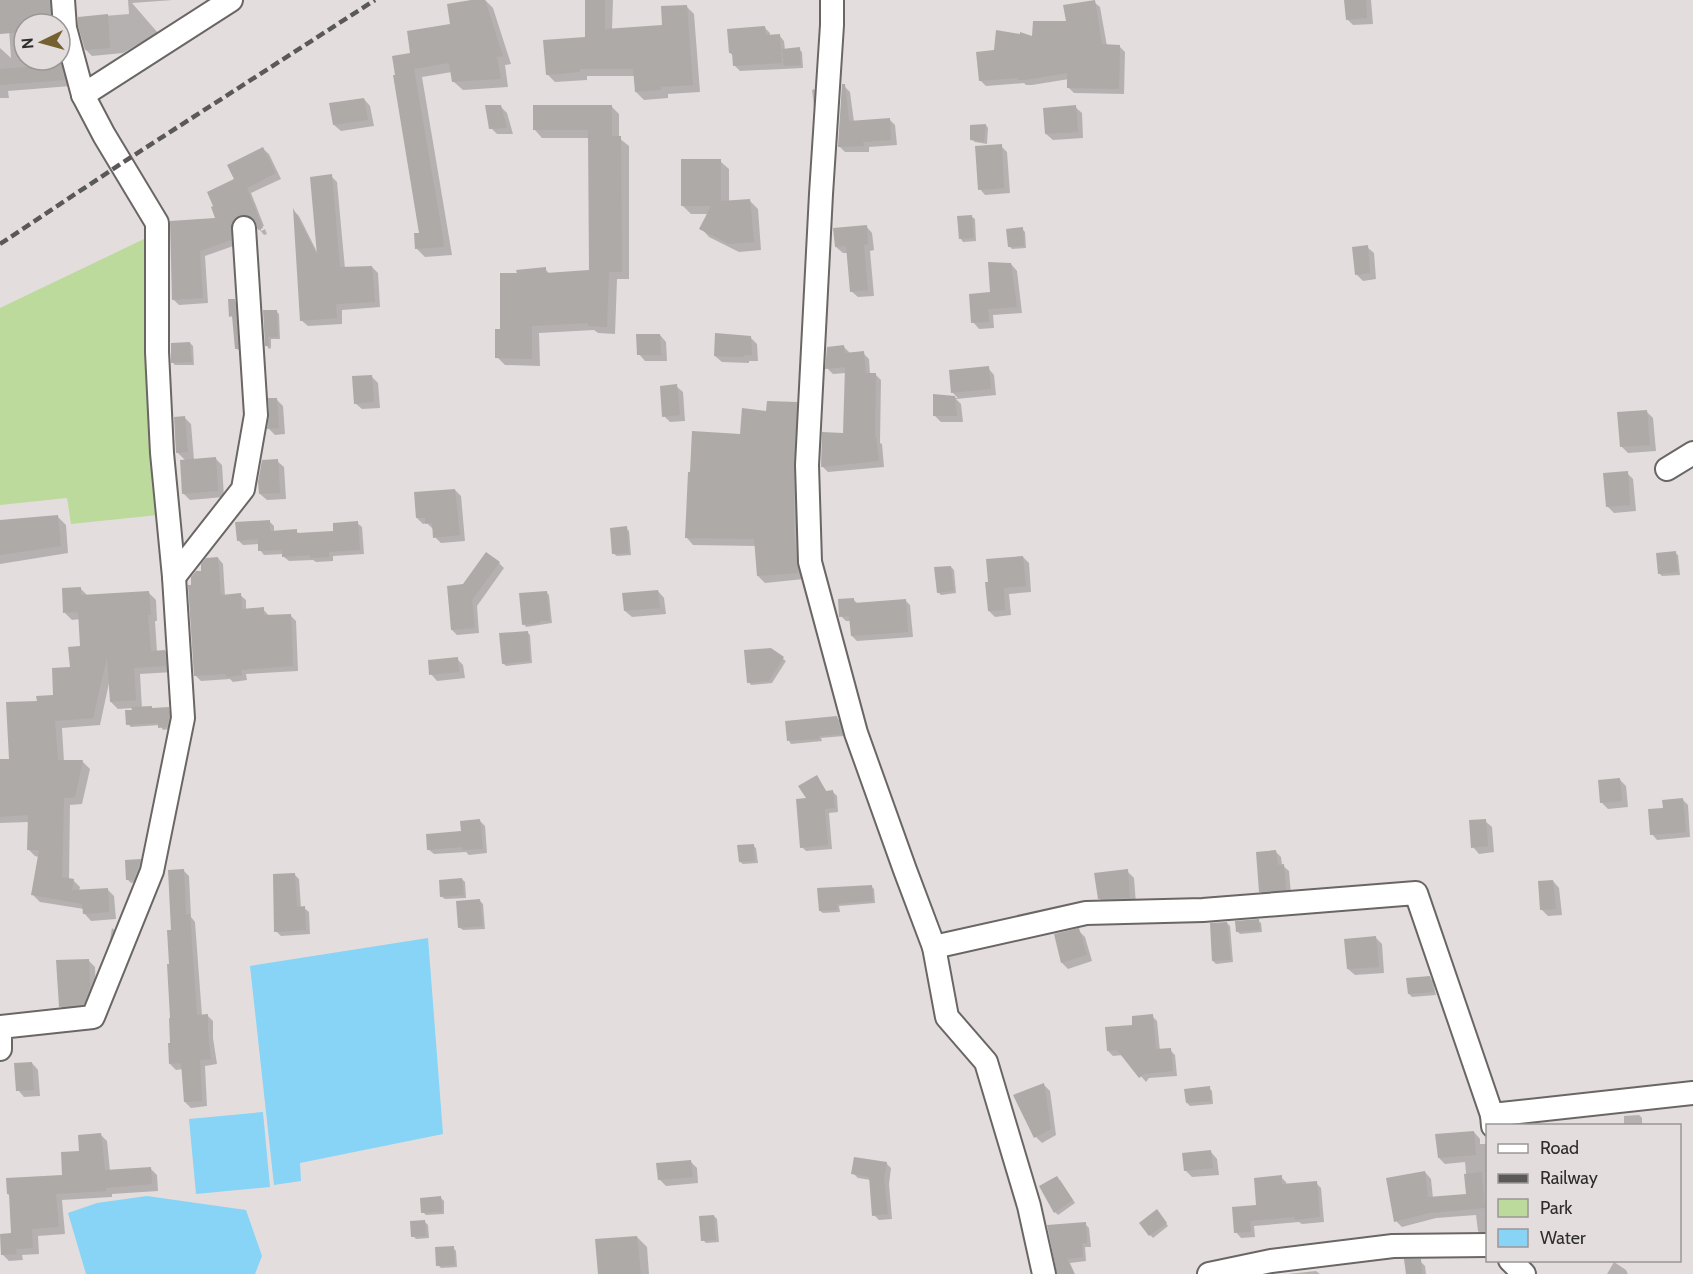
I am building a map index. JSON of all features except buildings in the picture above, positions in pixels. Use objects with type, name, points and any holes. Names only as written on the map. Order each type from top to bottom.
[{"type":"street","points":[[0,1049],[0,1027],[93,1017],[152,871],[183,718],[174,577],[162,453],[158,375],[157,224],[83,96],[65,28],[63,0]]},
{"type":"street","points":[[83,96],[231,0]]},
{"type":"street","points":[[832,0],[807,465],[810,562],[856,733],[934,947],[947,1017],[986,1062],[1029,1206],[1044,1274]]},
{"type":"street","points":[[174,577],[243,489],[256,415],[244,228]]},
{"type":"street","points":[[1667,469],[1693,453]]},
{"type":"street","points":[[934,947],[1086,913],[1203,910],[1416,893],[1492,1120],[1693,1093]]},
{"type":"street","points":[[1209,1274],[1271,1261],[1393,1246],[1486,1245]]},
{"type":"street","points":[[1512,1262],[1524,1274]]},
{"type":"green space","points":[[144,239],[158,515],[71,524],[67,498],[0,505],[0,308]]},
{"type":"water","points":[[428,938],[443,1134],[300,1163],[301,1181],[274,1185],[250,966]]},
{"type":"water","points":[[263,1112],[270,1187],[196,1194],[189,1119]]},
{"type":"water","points":[[147,1196],[246,1210],[262,1256],[255,1274],[86,1274],[68,1213],[97,1203]]},
{"type":"railway","points":[[0,244],[375,0]]}]
